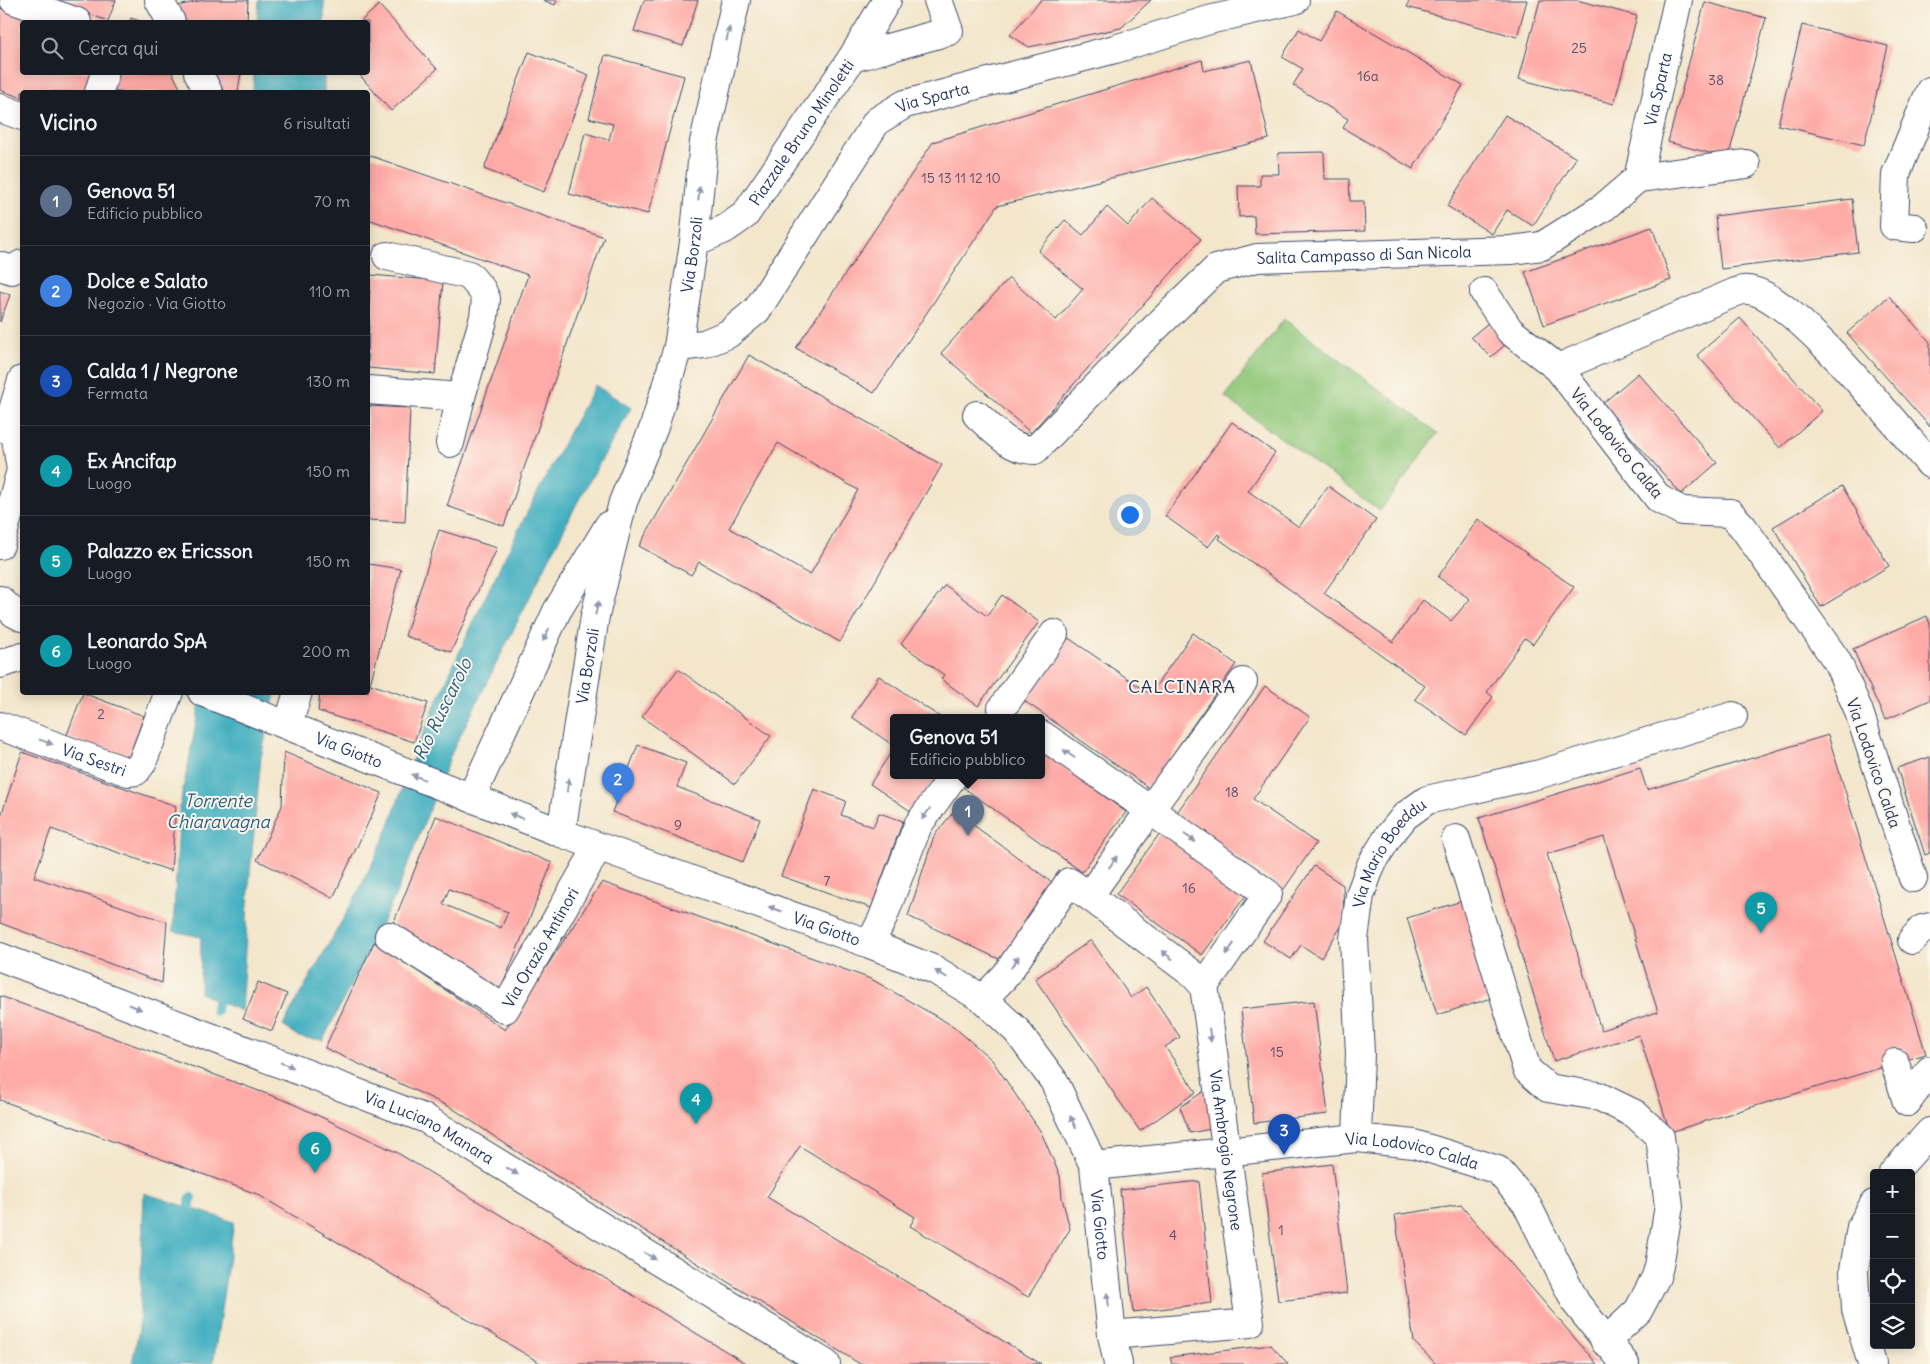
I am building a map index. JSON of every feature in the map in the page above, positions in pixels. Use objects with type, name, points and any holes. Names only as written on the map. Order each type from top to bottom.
[{"type":"street","points":[[14,0],[70,20]]},
{"type":"street","points":[[159,0],[170,20]]},
{"type":"street","name":"Via Borzoli","points":[[561,834],[595,616],[623,502],[654,427],[678,347],[694,242],[704,142],[736,0]]},
{"type":"street","name":"Piazzale Bruno Minoletti","points":[[694,242],[725,228],[745,215],[852,58],[887,0]]},
{"type":"street","points":[[852,58],[949,31],[938,0]]},
{"type":"street","name":"Via Sparta","points":[[678,347],[704,344],[728,334],[757,310],[877,121],[905,104],[1115,49],[1212,10],[1295,0]]},
{"type":"street","name":"Via Sparta","points":[[1638,178],[1678,0]]},
{"type":"street","points":[[100,90],[104,75]]},
{"type":"street","points":[[200,75],[207,90]]},
{"type":"street","points":[[1914,228],[1894,226],[1896,174],[1930,91]]},
{"type":"street","points":[[1638,178],[1746,164]]},
{"type":"street","name":"Salita Campasso di San Nicola","points":[[977,415],[1013,446],[1022,450],[1035,450],[1129,353],[1216,269],[1257,258],[1512,250],[1542,246],[1604,208],[1638,178]]},
{"type":"street","points":[[387,256],[469,275],[482,290],[486,299],[484,317],[461,397],[450,444]]},
{"type":"street","name":"Via Lodovico Calda","points":[[1913,878],[1858,709],[1837,661],[1743,527],[1730,513],[1682,511],[1659,499],[1558,368],[1736,292],[1747,290],[1758,292],[1782,306],[1816,335],[1930,464]]},
{"type":"street","points":[[1484,292],[1510,331],[1558,368]]},
{"type":"street","points":[[20,385],[6,422],[20,467]]},
{"type":"street","points":[[370,390],[461,397]]},
{"type":"street","points":[[0,545],[20,474]]},
{"type":"street","name":"Via Borzoli","points":[[471,798],[557,611],[623,502]]},
{"type":"street","points":[[0,600],[20,617]]},
{"type":"street","points":[[1005,714],[1054,634]]},
{"type":"street","points":[[0,664],[20,658]]},
{"type":"street","points":[[983,999],[1150,810],[1243,682]]},
{"type":"street","name":"Via Sestri","points":[[0,726],[128,772],[136,771],[142,763],[168,695]]},
{"type":"street","points":[[210,695],[285,724],[297,695]]},
{"type":"street","name":"Via Mario Boeddu","points":[[1357,1138],[1360,1053],[1354,939],[1360,895],[1371,865],[1405,816],[1427,800],[1540,774],[1732,716]]},
{"type":"street","name":"Via Giotto","points":[[285,724],[561,834],[870,944],[935,970],[983,999],[1017,1031],[1054,1081],[1094,1166],[1112,1335],[1118,1364]]},
{"type":"street","points":[[1045,737],[1268,894],[1204,986],[1194,975],[1079,889]]},
{"type":"street","points":[[870,944],[882,920],[918,825],[951,779]]},
{"type":"street","points":[[1456,839],[1527,1070],[1548,1088],[1598,1096],[1635,1114],[1660,1137],[1669,1206],[1659,1266],[1656,1277],[1638,1311],[1606,1342]]},
{"type":"street","name":"Via Orazio Antinori","points":[[389,936],[505,1009],[598,847]]},
{"type":"street","points":[[0,949],[82,981],[90,989]]},
{"type":"street","name":"Via Luciano Manara","points":[[0,957],[90,989],[426,1118],[826,1364]]},
{"type":"street","name":"Via Ambrogio Negrone","points":[[1112,1335],[1250,1323],[1204,986]]},
{"type":"street","points":[[1895,1063],[1907,1102],[1930,1070]]},
{"type":"street","points":[[1897,1169],[1930,1132]]},
{"type":"street","name":"Via Lodovico Calda","points":[[1094,1166],[1226,1150],[1357,1138],[1414,1144],[1498,1170],[1526,1203],[1576,1303],[1625,1364]]},
{"type":"street","points":[[1870,1211],[1861,1227],[1854,1270],[1856,1309],[1872,1364]]},
{"type":"green space","points":[[1284,319],[1438,433],[1380,511],[1225,397]]},
{"type":"water","points":[[259,0],[324,0],[324,20],[257,20]]},
{"type":"water","points":[[254,75],[324,75],[324,90],[253,90]]},
{"type":"water","name":"Rio Ruscarolo","points":[[595,385],[631,408],[577,503],[452,752],[395,897],[323,1040],[299,1037],[283,1026],[372,864],[388,828],[420,741],[460,650],[525,516]]},
{"type":"water","name":"Torrente Chiaravagna","points":[[202,695],[275,695],[261,757],[250,873],[241,1011],[200,993],[201,937],[173,931],[180,805]]},
{"type":"water","points":[[144,1193],[234,1222],[213,1364],[132,1364],[139,1329]]},
{"type":"building","points":[[50,0],[116,0],[108,20]]},
{"type":"building","points":[[203,0],[248,0],[247,20],[186,20],[178,6]]},
{"type":"building","points":[[543,0],[557,0],[555,5]]},
{"type":"building","points":[[644,0],[698,0],[683,46],[634,31]]},
{"type":"building","points":[[1041,0],[1151,0],[1121,28],[1029,47],[1010,35]]},
{"type":"building","points":[[1409,0],[1527,0],[1517,37],[1407,7]]},
{"type":"building","points":[[1540,0],[1577,0],[1637,16],[1614,104],[1519,79]]},
{"type":"building","points":[[1705,2],[1766,18],[1728,158],[1668,142]]},
{"type":"building","points":[[379,5],[437,69],[391,111],[360,75],[370,75],[370,20],[362,20]]},
{"type":"building","points":[[0,8],[34,20],[20,20],[20,75],[95,75],[90,90],[20,90],[20,97],[0,90]]},
{"type":"building","points":[[1337,11],[1463,85],[1413,169],[1343,128],[1348,119],[1293,85],[1303,69],[1282,57],[1299,29],[1319,41]]},
{"type":"building","points":[[1802,25],[1888,46],[1864,145],[1778,125]]},
{"type":"building","points":[[529,52],[589,75],[544,192],[484,169]]},
{"type":"building","points":[[605,55],[684,76],[648,214],[569,194],[585,133],[609,140],[613,124],[589,118]]},
{"type":"building","points":[[1202,60],[1204,71],[1251,60],[1269,139],[997,206],[874,393],[796,348],[933,142]]},
{"type":"building","points":[[112,75],[174,75],[181,90],[107,90]]},
{"type":"building","points":[[216,75],[241,75],[238,90],[223,90]]},
{"type":"building","points":[[1505,115],[1576,158],[1533,226],[1507,210],[1492,234],[1447,206]]},
{"type":"building","points":[[1324,152],[1325,179],[1349,179],[1350,201],[1364,201],[1365,231],[1255,234],[1254,216],[1239,217],[1238,186],[1260,186],[1260,174],[1279,174],[1278,153]]},
{"type":"building","points":[[370,156],[604,237],[504,526],[447,506],[528,275],[370,220]]},
{"type":"building","points":[[1152,198],[1201,239],[1031,433],[941,353],[1009,278],[1056,320],[1083,289],[1038,251],[1065,220],[1083,235],[1107,207],[1128,226]]},
{"type":"building","points":[[1852,199],[1858,252],[1721,269],[1715,216]]},
{"type":"building","points":[[1652,227],[1671,280],[1544,325],[1525,272]]},
{"type":"building","points":[[370,275],[443,281],[435,374],[370,368]]},
{"type":"building","points":[[0,291],[10,295],[0,322]]},
{"type":"building","points":[[1889,296],[1930,342],[1930,427],[1847,333]]},
{"type":"building","points":[[1740,318],[1822,411],[1780,448],[1697,355]]},
{"type":"building","points":[[1488,323],[1506,344],[1491,357],[1471,337]]},
{"type":"building","points":[[749,355],[942,465],[840,642],[699,562],[691,575],[639,546]],"holes":[[[778,443],[858,490],[810,575],[729,528]]]},
{"type":"building","points":[[1638,373],[1717,463],[1681,494],[1602,404]]},
{"type":"building","points":[[370,406],[410,408],[405,522],[370,520]]},
{"type":"building","points":[[1232,422],[1275,453],[1248,491],[1299,527],[1328,486],[1376,520],[1324,593],[1393,642],[1423,600],[1451,621],[1470,599],[1438,577],[1478,519],[1574,587],[1533,644],[1525,638],[1487,692],[1493,697],[1466,735],[1415,699],[1425,686],[1219,539],[1221,536],[1218,534],[1208,547],[1165,516]]},
{"type":"building","points":[[1842,486],[1889,566],[1821,607],[1773,527]]},
{"type":"building","points":[[439,530],[497,548],[451,652],[405,636]]},
{"type":"building","points":[[370,564],[401,569],[370,684]]},
{"type":"building","points":[[945,585],[987,616],[1002,595],[1039,622],[978,706],[941,679],[944,675],[901,644]]},
{"type":"building","points":[[1927,616],[1930,624],[1930,700],[1885,720],[1853,649]]},
{"type":"building","points":[[1193,633],[1236,664],[1149,788],[1023,700],[1067,637],[1150,694]]},
{"type":"building","points":[[678,669],[771,736],[735,784],[642,717]]},
{"type":"building","points":[[879,676],[936,714],[890,714],[890,743],[852,717]]},
{"type":"building","points":[[370,684],[428,703],[414,742],[318,711],[320,695],[370,695]]},
{"type":"building","points":[[1265,686],[1310,717],[1253,799],[1316,843],[1284,889],[1176,814]]},
{"type":"building","points":[[82,695],[88,695],[144,716],[128,759],[66,737]]},
{"type":"building","points":[[1828,735],[1926,1054],[1670,1132],[1639,1035],[1554,1061],[1479,818],[1640,768],[1647,790]],"holes":[[[1604,837],[1658,1012],[1601,1030],[1547,854]]]},
{"type":"building","points":[[638,745],[686,763],[677,787],[760,819],[743,862],[612,812]]},
{"type":"building","points":[[22,752],[176,806],[171,871],[51,829],[34,877],[167,922],[162,983],[0,923],[0,819]]},
{"type":"building","points":[[284,752],[382,793],[333,898],[257,860],[282,806]]},
{"type":"building","points":[[1045,753],[1126,812],[1082,872],[964,788],[971,779],[1045,779]]},
{"type":"building","points":[[890,754],[890,779],[934,779],[912,812],[870,784]]},
{"type":"building","points":[[1930,757],[1930,853],[1925,855],[1897,768]]},
{"type":"building","points":[[814,789],[846,801],[841,815],[873,827],[879,813],[903,821],[871,908],[781,876]]},
{"type":"building","points":[[954,811],[1053,883],[1003,961],[908,916],[934,836]]},
{"type":"building","points":[[436,816],[552,863],[499,994],[393,924]],"holes":[[[449,889],[508,912],[501,928],[443,904]]]},
{"type":"building","points":[[1160,833],[1246,895],[1202,955],[1116,894]]},
{"type":"building","points":[[1314,866],[1343,885],[1344,922],[1321,958],[1301,945],[1291,959],[1263,941]]},
{"type":"building","points":[[602,882],[871,979],[953,1026],[992,1060],[1041,1132],[1060,1176],[1062,1198],[1070,1229],[1028,1297],[910,1226],[915,1217],[800,1146],[767,1197],[1041,1364],[860,1364],[513,1149],[452,1108],[325,1048],[374,942],[505,1030]]},
{"type":"building","points":[[1462,901],[1492,998],[1437,1015],[1407,918]]},
{"type":"building","points":[[1091,940],[1131,998],[1146,987],[1180,1037],[1165,1047],[1196,1092],[1140,1131],[1035,979]]},
{"type":"building","points":[[258,982],[287,994],[272,1031],[243,1019]]},
{"type":"building","points":[[0,996],[289,1102],[396,1152],[747,1364],[542,1364],[257,1194],[0,1100]]},
{"type":"building","points":[[1314,1001],[1328,1114],[1254,1123],[1241,1009]]},
{"type":"building","points":[[1209,1088],[1216,1128],[1190,1133],[1180,1107]]},
{"type":"building","points":[[1332,1164],[1347,1293],[1278,1301],[1262,1173]]},
{"type":"building","points":[[1199,1181],[1212,1303],[1133,1312],[1120,1190]]},
{"type":"building","points":[[1461,1205],[1597,1364],[1436,1364],[1414,1342],[1395,1215]]},
{"type":"building","points":[[1271,1345],[1288,1364],[1172,1364],[1170,1357]]},
{"type":"waterway","name":"Torrente Chiaravagna","points":[[216,1011],[218,989]]},
{"type":"waterway","name":"Torrente Chiaravagna","points":[[187,1220],[191,1198]]},
{"type":"place","name":"Dolce e Salato","points":[[618,804]]},
{"type":"place","name":"Genova 51","points":[[968,836]]},
{"type":"place","name":"Palazzo ex Ericsson","points":[[1761,933]]},
{"type":"place","name":"Ex Ancifap","points":[[696,1124]]},
{"type":"place","name":"Calda 1 / Negrone","points":[[1284,1155]]},
{"type":"place","name":"Leonardo SpA","points":[[315,1173]]},
{"type":"district","name":"CALCINARA","points":[[1182,686]]}]
